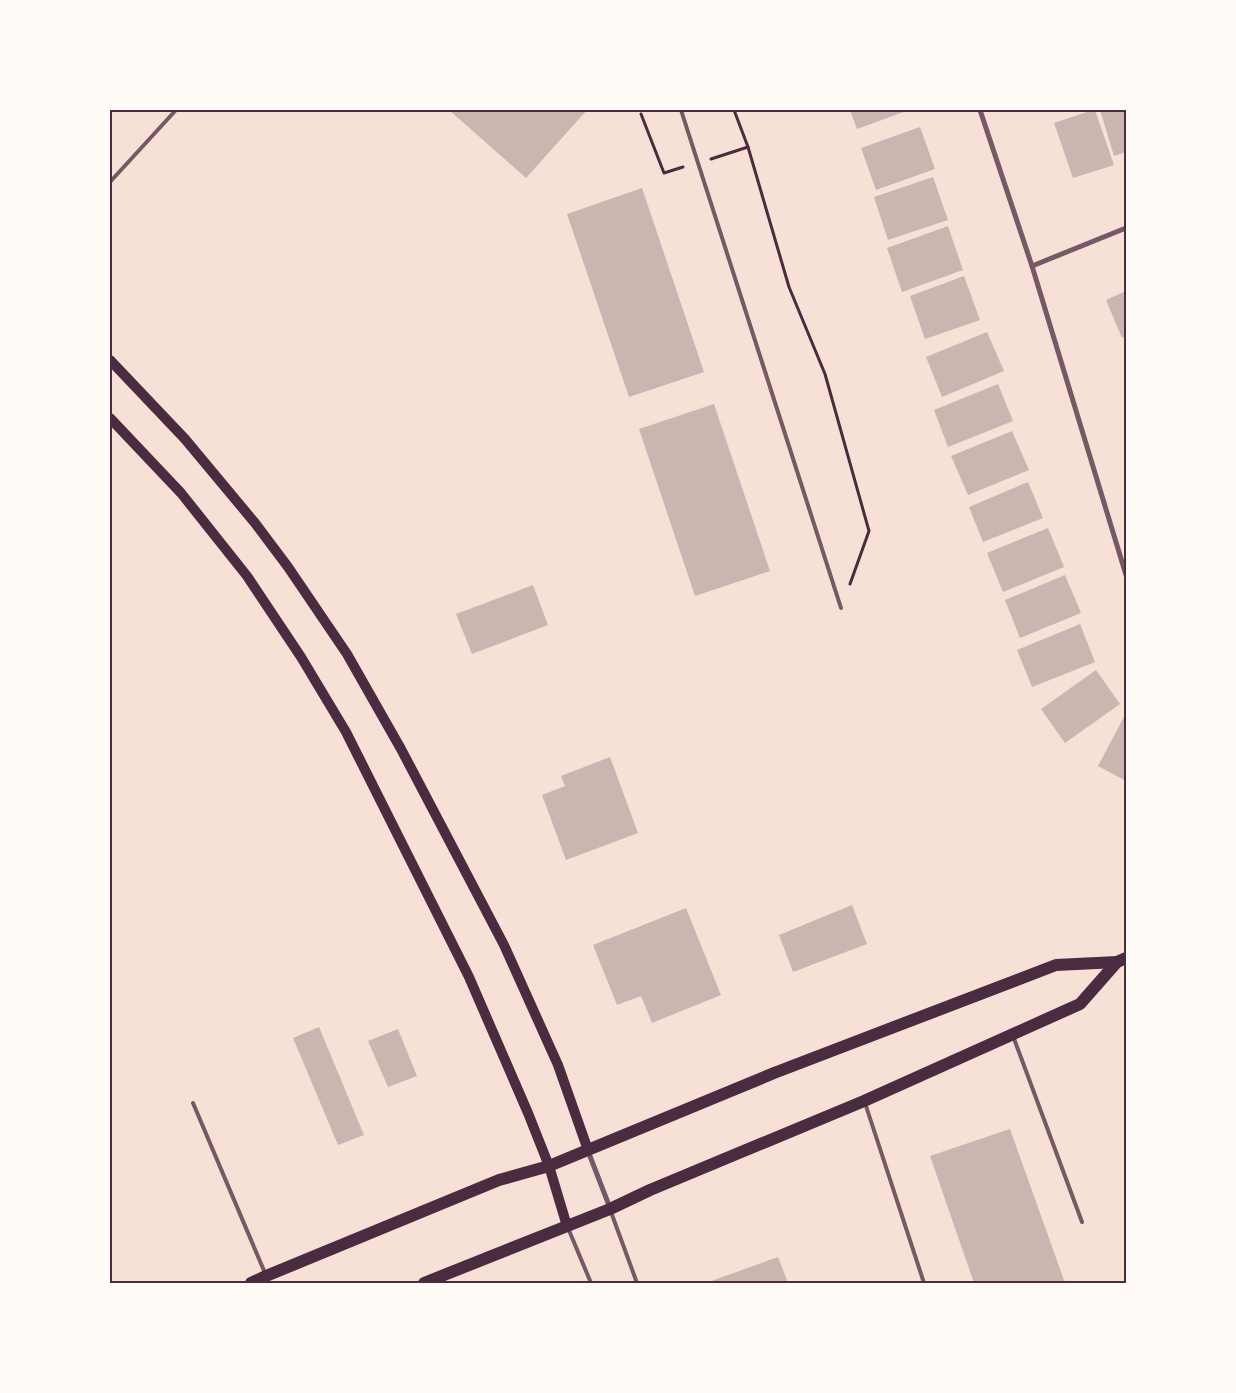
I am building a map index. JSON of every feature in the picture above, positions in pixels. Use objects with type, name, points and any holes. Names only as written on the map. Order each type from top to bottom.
[{"type":"main road","points":[[110,360],[185,439],[255,523],[288,567],[347,654],[406,757],[504,945],[558,1065],[588,1150]]},
{"type":"main road","points":[[110,418],[181,493],[247,576],[301,657],[346,732],[469,977],[524,1104],[548,1166],[567,1226]]},
{"type":"main road","points":[[252,1283],[499,1180],[548,1166],[774,1073],[1056,965],[1121,960]]},
{"type":"main road","points":[[424,1283],[610,1209],[650,1190],[864,1101],[1080,1004],[1121,960]]},
{"type":"street","points":[[980,110],[1032,266],[1126,575]]},
{"type":"street","points":[[1032,266],[1126,228]]},
{"type":"street","points":[[588,1150],[610,1209]]},
{"type":"lane","points":[[110,182],[176,110]]},
{"type":"lane","points":[[681,110],[841,608]]},
{"type":"lane","points":[[1013,1035],[1082,1222]]},
{"type":"lane","points":[[864,1101],[924,1283]]},
{"type":"lane","points":[[193,1103],[266,1276]]},
{"type":"lane","points":[[610,1209],[637,1283]]},
{"type":"lane","points":[[567,1226],[591,1283]]},
{"type":"path","points":[[734,110],[748,147],[789,287],[825,374],[869,531],[841,608]]},
{"type":"building","points":[[449,110],[587,110],[526,178]]},
{"type":"building","points":[[850,110],[909,110],[857,129]]},
{"type":"building","points":[[1095,110],[1114,165],[1073,178],[1054,123]]},
{"type":"building","points":[[1100,110],[1126,110],[1126,152],[1114,156]]},
{"type":"building","points":[[920,127],[935,169],[876,190],[861,148]]},
{"type":"building","points":[[933,177],[948,220],[888,240],[874,197]]},
{"type":"building","points":[[642,188],[704,372],[629,397],[567,214]]},
{"type":"building","points":[[948,226],[963,270],[902,292],[887,248]]},
{"type":"building","points":[[964,276],[980,320],[925,339],[910,296]]},
{"type":"building","points":[[1126,291],[1126,336],[1122,338],[1106,300]]},
{"type":"building","points":[[987,332],[1004,371],[942,397],[926,357]]},
{"type":"building","points":[[998,384],[1013,421],[948,447],[934,410]]},
{"type":"building","points":[[714,404],[770,571],[695,596],[639,429]]},
{"type":"building","points":[[1012,431],[1029,470],[968,495],[951,456]]},
{"type":"building","points":[[1028,482],[1043,518],[983,542],[969,507]]},
{"type":"building","points":[[1048,528],[1064,567],[1003,592],[987,553]]},
{"type":"building","points":[[1065,575],[1081,613],[1020,638],[1005,600]]},
{"type":"building","points":[[533,585],[548,625],[472,654],[456,614]]},
{"type":"building","points":[[1080,624],[1095,662],[1032,687],[1017,650]]},
{"type":"building","points":[[1096,670],[1120,704],[1065,743],[1041,709]]},
{"type":"building","points":[[1126,713],[1126,781],[1098,766]]},
{"type":"building","points":[[610,757],[638,833],[566,860],[542,795],[565,786],[561,776]]},
{"type":"building","points":[[852,905],[867,944],[793,972],[779,935]]},
{"type":"building","points":[[686,908],[721,995],[652,1023],[641,996],[617,1005],[593,945]]},
{"type":"building","points":[[319,1027],[364,1135],[338,1145],[293,1038]]},
{"type":"building","points":[[398,1029],[417,1076],[388,1087],[368,1041]]},
{"type":"building","points":[[1010,1129],[1065,1283],[974,1283],[930,1156]]},
{"type":"building","points":[[778,1257],[788,1283],[706,1283]]}]
